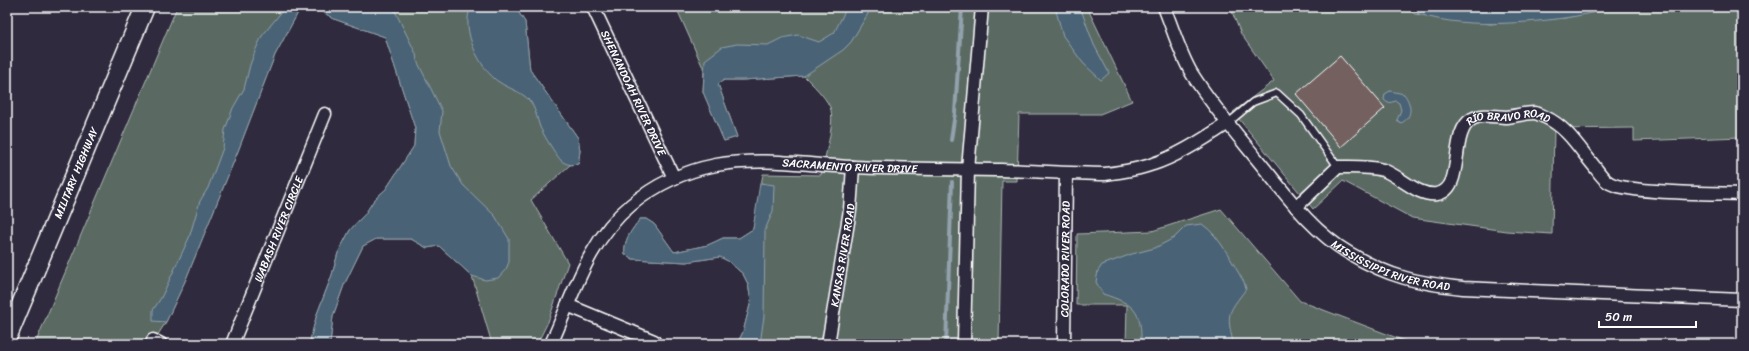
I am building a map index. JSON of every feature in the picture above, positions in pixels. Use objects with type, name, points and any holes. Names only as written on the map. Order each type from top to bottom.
[{"type":"main road","name":"MILITARY HIGHWAY","points":[[7,338],[10,321],[145,7]]},
{"type":"street","name":"SHENANDOAH RIVER DRIVE","points":[[594,7],[674,178]]},
{"type":"street","points":[[964,344],[968,169],[982,7]]},
{"type":"street","name":"MISSISSIPPI RIVER ROAD","points":[[1164,7],[1192,73],[1228,123],[1296,207],[1324,234],[1346,252],[1396,277],[1424,284],[1528,292],[1563,291],[1742,300]]},
{"type":"street","name":"RÍO BRAVO ROAD","points":[[1338,167],[1381,170],[1393,174],[1415,188],[1431,194],[1439,193],[1450,185],[1459,150],[1460,133],[1468,122],[1481,116],[1508,117],[1536,113],[1552,120],[1566,131],[1604,179],[1616,186],[1654,191],[1742,194]]},
{"type":"street","name":"WABASH RIVER CIRCLE","points":[[232,344],[325,114]]},
{"type":"street","name":"SACRAMENTO RIVER DRIVE","points":[[551,344],[583,269],[602,237],[620,215],[631,205],[654,189],[674,178],[694,170],[717,165],[754,162],[853,167],[1105,174],[1155,164],[1211,135],[1228,123]]},
{"type":"street","name":"KANSAS RIVER ROAD","points":[[828,344],[850,210],[853,167]]},
{"type":"street","points":[[1296,207],[1338,167]]},
{"type":"street","name":"COLORADO RIVER ROAD","points":[[1064,344],[1066,174]]},
{"type":"street","points":[[567,305],[654,341]]},
{"type":"lane","points":[[1228,123],[1253,102],[1277,93],[1300,115],[1338,167]]},
{"type":"green space","points":[[177,7],[301,7],[275,55],[186,279],[166,322],[152,344],[35,344]]},
{"type":"green space","points":[[315,7],[515,7],[525,22],[530,70],[578,138],[580,151],[578,164],[570,165],[531,200],[568,263],[548,322],[537,344],[492,344],[472,276],[439,246],[427,248],[411,239],[376,239],[363,246],[344,285],[333,316],[330,344],[309,344],[317,314],[332,275],[338,253],[350,230],[365,214],[374,200],[386,189],[414,146],[415,128],[385,37],[334,19]]},
{"type":"green space","points":[[676,7],[1087,7],[1132,101],[1100,114],[1019,114],[1017,181],[1002,181],[999,344],[737,344],[743,332],[751,301],[748,284],[743,274],[728,261],[720,257],[686,262],[633,259],[625,254],[625,244],[631,231],[640,219],[646,219],[654,224],[674,252],[708,245],[723,238],[739,238],[753,229],[763,174],[821,175],[829,141],[832,122],[830,107],[822,94],[804,76],[724,80],[718,84],[737,137],[724,141],[703,92],[704,70]]},
{"type":"green space","points":[[1230,7],[1404,7],[1415,14],[1490,24],[1565,18],[1615,7],[1742,7],[1742,137],[1634,141],[1634,128],[1554,129],[1552,234],[1506,231],[1412,218],[1343,181],[1313,209],[1233,112],[1274,81],[1241,34]]},
{"type":"green space","points":[[1221,209],[1300,301],[1405,341],[1420,344],[1126,344],[1127,305],[1076,305],[1077,234],[1152,231]]},
{"type":"water","points":[[284,7],[301,7],[275,55],[186,279],[166,322],[153,321],[153,310],[161,298],[189,238],[200,201],[208,188],[223,148],[225,130],[233,108],[244,89],[256,49],[262,36]]},
{"type":"water","points":[[315,7],[393,7],[416,54],[417,61],[442,111],[440,131],[451,166],[463,185],[495,216],[509,239],[509,262],[506,269],[498,278],[485,280],[472,276],[439,246],[427,248],[411,239],[376,239],[363,246],[344,285],[333,316],[330,344],[309,344],[317,314],[332,275],[338,253],[350,230],[365,214],[374,200],[386,189],[414,146],[415,128],[385,37],[334,19]]},
{"type":"water","points":[[471,7],[515,7],[525,22],[530,70],[578,138],[580,151],[578,164],[572,165],[561,160],[540,127],[535,110],[530,101],[523,95],[499,82],[485,68],[479,59],[470,37],[468,16]]},
{"type":"water","points":[[847,7],[872,7],[851,42],[843,50],[804,76],[724,80],[718,84],[737,137],[724,141],[703,92],[705,60],[722,47],[737,44],[768,45],[782,38],[798,35],[819,42],[834,33]]},
{"type":"water","points":[[1055,7],[1080,7],[1094,45],[1109,73],[1101,80],[1083,63],[1063,36]]},
{"type":"water","points":[[1404,7],[1615,7],[1564,18],[1526,22],[1482,23],[1439,19],[1420,14]]},
{"type":"water","points":[[1390,91],[1404,94],[1410,106],[1410,114],[1401,123],[1397,120],[1401,110],[1399,103],[1396,101],[1388,103],[1384,100],[1385,94]]},
{"type":"water","points":[[760,183],[774,185],[773,211],[765,230],[764,316],[760,344],[737,344],[743,332],[751,301],[748,284],[743,274],[728,261],[720,257],[686,262],[633,259],[625,254],[625,244],[629,235],[640,219],[646,219],[654,224],[674,252],[708,245],[723,238],[739,238],[753,229]]},
{"type":"water","points":[[1202,224],[1209,229],[1220,243],[1244,282],[1246,289],[1235,303],[1229,319],[1233,342],[1235,344],[1141,344],[1141,332],[1138,316],[1129,305],[1103,294],[1096,282],[1098,271],[1102,265],[1132,254],[1155,248],[1174,238],[1186,226]]},
{"type":"building","points":[[1340,56],[1385,108],[1341,147],[1296,94]]},
{"type":"waterway","points":[[951,140],[955,113],[962,7]]},
{"type":"waterway","points":[[946,344],[952,182]]}]
